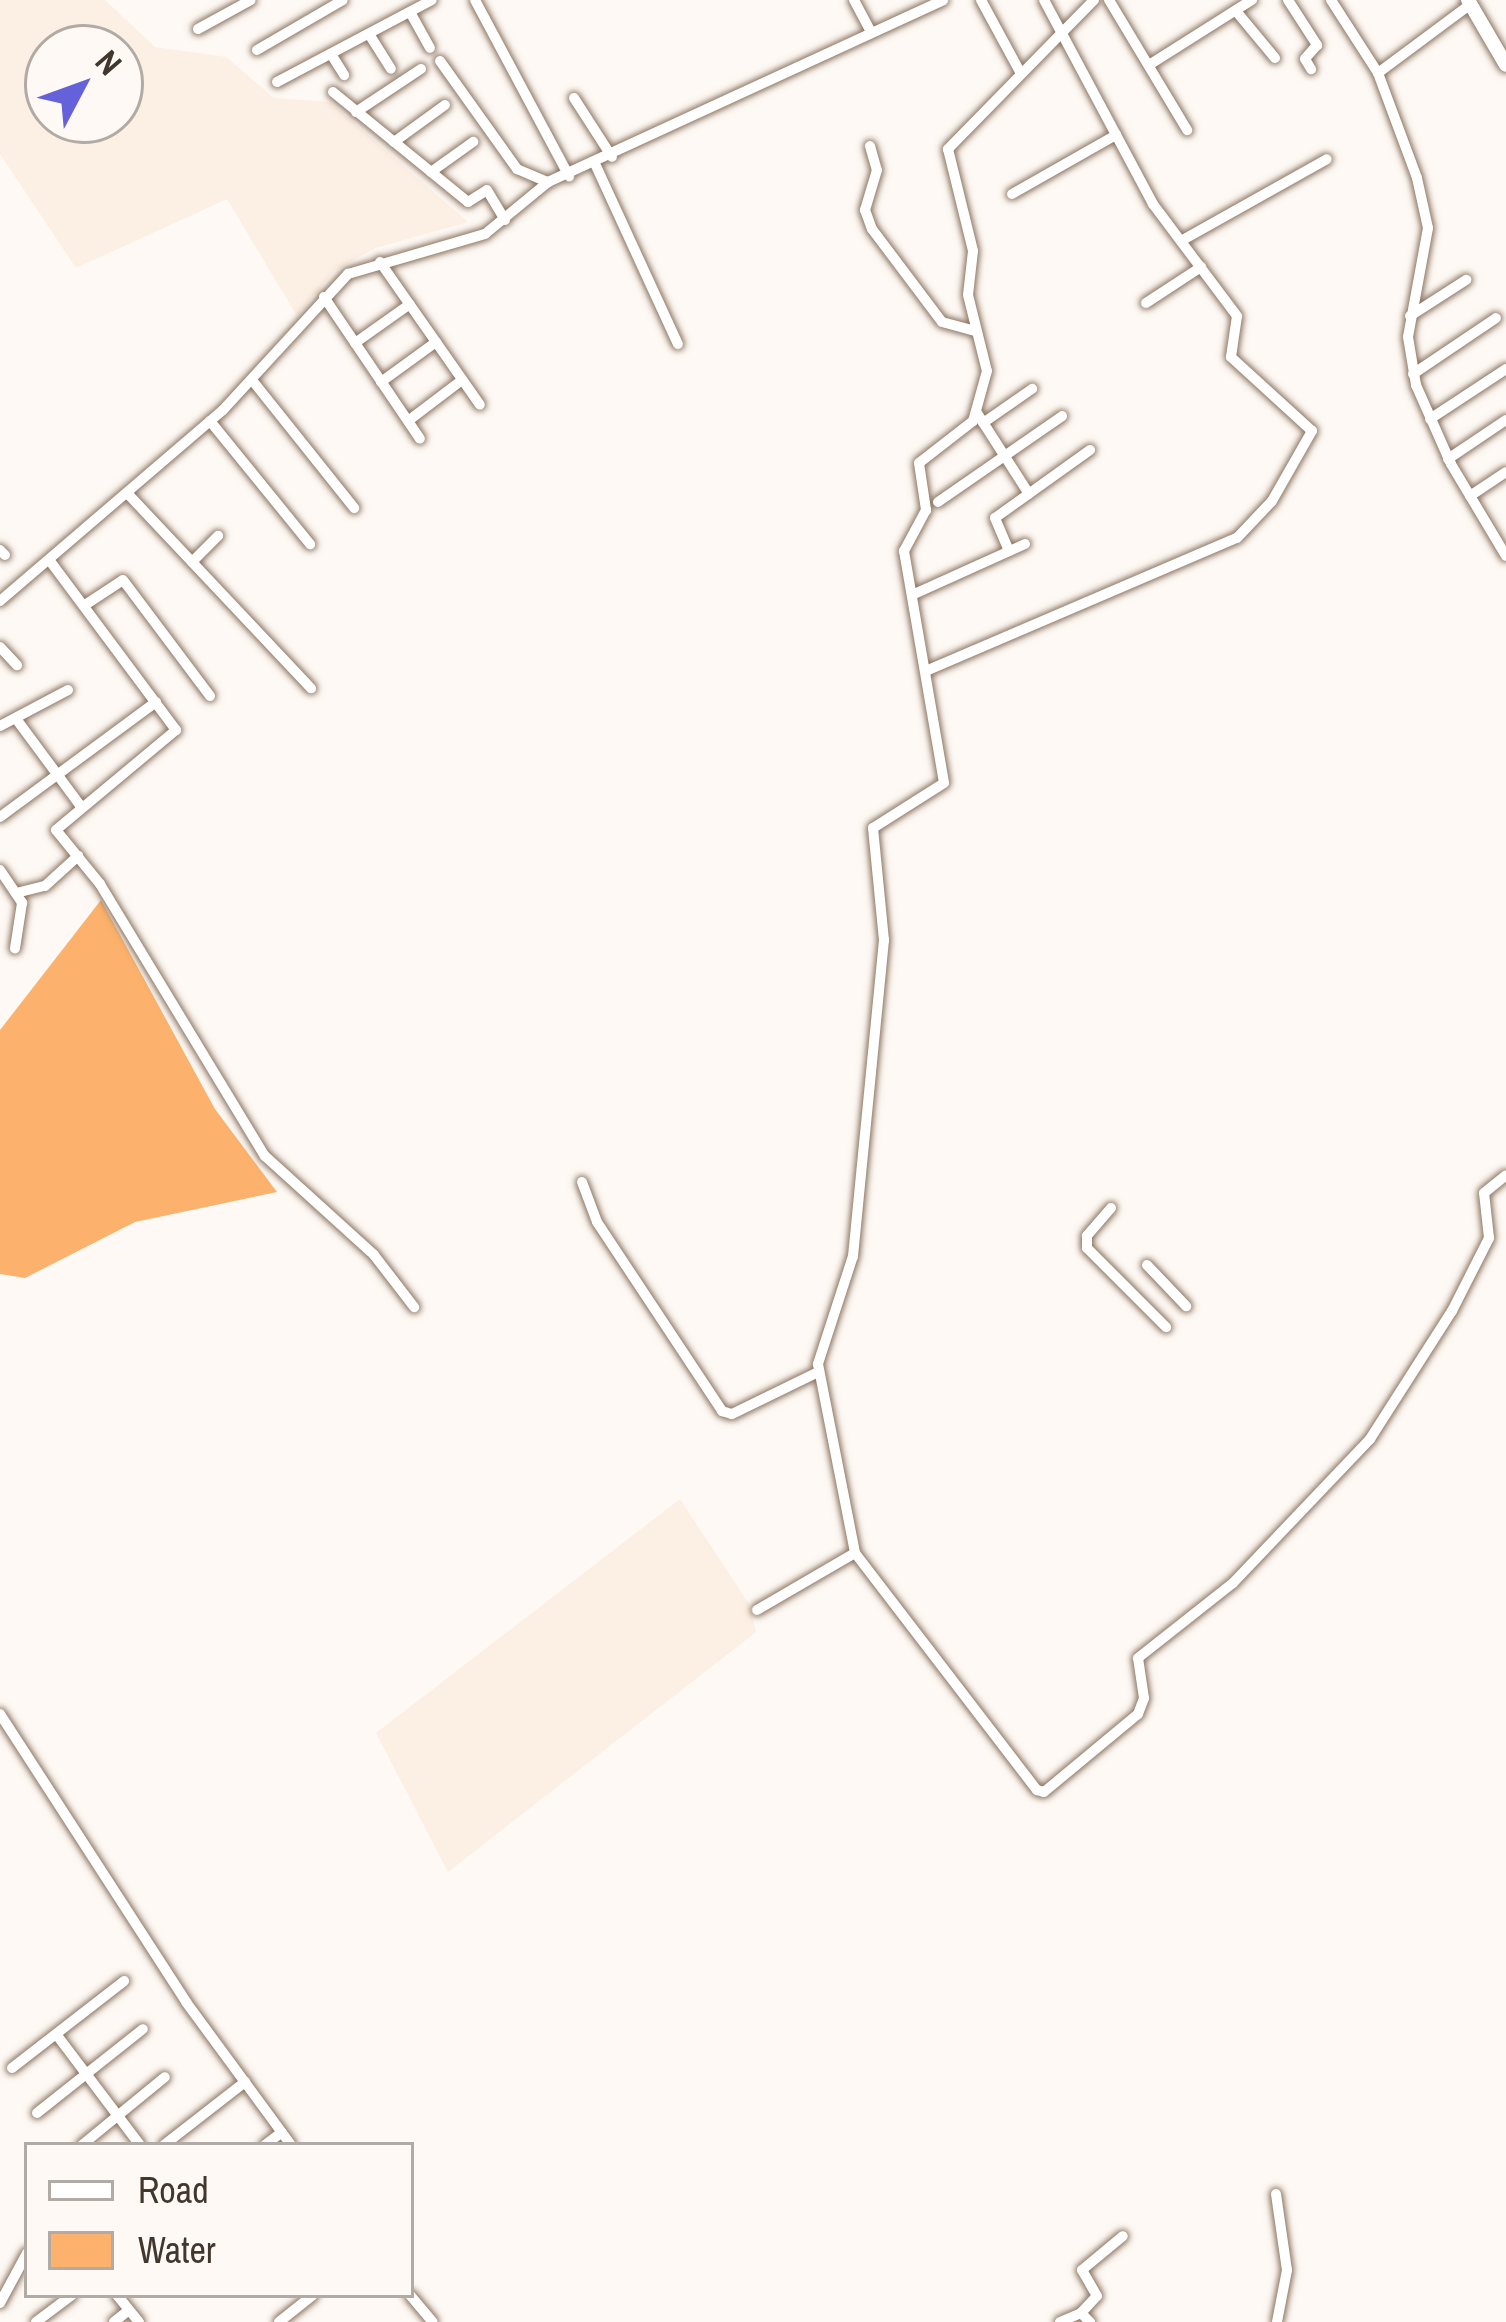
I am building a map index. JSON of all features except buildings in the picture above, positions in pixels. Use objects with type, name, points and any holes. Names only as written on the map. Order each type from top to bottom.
[{"type":"main road","points":[[1475,3],[1500,38],[1506,65]]},
{"type":"street","points":[[198,29],[251,0]]},
{"type":"street","points":[[277,82],[433,0]]},
{"type":"street","points":[[476,0],[569,176]]},
{"type":"street","points":[[854,0],[869,28]]},
{"type":"street","points":[[899,0],[907,13]]},
{"type":"street","points":[[0,601],[210,421],[348,274],[485,234],[548,182],[596,166],[869,28],[943,0]]},
{"type":"street","points":[[981,0],[1019,70]]},
{"type":"street","points":[[926,671],[1124,581],[1223,546],[1267,508],[1311,426],[1232,357],[1237,316],[1181,241],[1116,135],[1044,0]]},
{"type":"street","points":[[1029,494],[980,418],[987,371],[968,295],[973,251],[948,149],[1019,70],[1094,0]]},
{"type":"street","points":[[1109,0],[1187,130]]},
{"type":"street","points":[[1149,64],[1252,0]]},
{"type":"street","points":[[1288,0],[1318,46],[1305,59],[1311,69]]},
{"type":"street","points":[[1331,0],[1378,73],[1428,228],[1410,316],[1413,374],[1448,459],[1506,556]]},
{"type":"street","points":[[257,50],[336,2]]},
{"type":"street","points":[[1378,73],[1475,3]]},
{"type":"street","points":[[1236,11],[1275,58]]},
{"type":"street","points":[[410,12],[430,48]]},
{"type":"street","points":[[369,34],[391,69]]},
{"type":"street","points":[[331,54],[344,75]]},
{"type":"street","points":[[440,61],[517,170],[548,182]]},
{"type":"street","points":[[356,112],[421,69]]},
{"type":"street","points":[[333,92],[468,202],[487,190],[506,220]]},
{"type":"street","points":[[574,98],[612,157]]},
{"type":"street","points":[[394,142],[445,106]]},
{"type":"street","points":[[1012,194],[1116,135]]},
{"type":"street","points":[[431,172],[473,142]]},
{"type":"street","points":[[870,146],[878,170],[865,210],[872,229],[942,322],[975,331]]},
{"type":"street","points":[[1181,241],[1327,159]]},
{"type":"street","points":[[596,166],[678,344]]},
{"type":"street","points":[[380,262],[480,405]]},
{"type":"street","points":[[1146,303],[1201,267]]},
{"type":"street","points":[[1410,316],[1466,280]]},
{"type":"street","points":[[324,297],[420,439]]},
{"type":"street","points":[[355,343],[410,304]]},
{"type":"street","points":[[1413,374],[1496,318]]},
{"type":"street","points":[[381,382],[436,342]]},
{"type":"street","points":[[1430,419],[1506,369]]},
{"type":"street","points":[[252,380],[353,508]]},
{"type":"street","points":[[408,421],[462,380]]},
{"type":"street","points":[[1032,389],[980,418],[919,463],[926,510],[904,542],[944,782],[873,829],[884,940],[853,1256],[844,1298],[820,1343],[818,1372],[855,1553],[1044,1792],[1138,1714],[1141,1655],[1232,1583],[1370,1439],[1452,1311],[1489,1238],[1484,1193],[1506,1175]]},
{"type":"street","points":[[938,502],[1062,416]]},
{"type":"street","points":[[1448,459],[1506,420]]},
{"type":"street","points":[[210,421],[310,544]]},
{"type":"street","points":[[1009,551],[995,518],[1090,450]]},
{"type":"street","points":[[1470,496],[1506,472]]},
{"type":"street","points":[[128,494],[311,688]]},
{"type":"street","points":[[1494,536],[1506,528]]},
{"type":"street","points":[[192,562],[218,536]]},
{"type":"street","points":[[912,595],[1025,544]]},
{"type":"street","points":[[50,561],[156,702],[173,735],[56,828],[265,1156],[374,1255],[414,1306]]},
{"type":"street","points":[[85,605],[123,580],[210,696]]},
{"type":"street","points":[[0,647],[16,665]]},
{"type":"street","points":[[0,726],[68,690]]},
{"type":"street","points":[[0,818],[156,702]]},
{"type":"street","points":[[17,719],[80,805]]},
{"type":"street","points":[[16,893],[45,886],[78,856]]},
{"type":"street","points":[[0,869],[22,906],[15,948]]},
{"type":"street","points":[[582,1182],[597,1222],[722,1411],[732,1414],[818,1372]]},
{"type":"street","points":[[1111,1208],[1087,1248],[1166,1327]]},
{"type":"street","points":[[1148,1265],[1186,1306]]},
{"type":"street","points":[[757,1610],[855,1553]]},
{"type":"street","points":[[0,1714],[290,2142]]},
{"type":"street","points":[[12,2068],[124,1982]]},
{"type":"street","points":[[37,2114],[143,2029]]},
{"type":"street","points":[[56,2035],[138,2142]]},
{"type":"street","points":[[86,2142],[165,2077]]},
{"type":"street","points":[[168,2142],[245,2082]]},
{"type":"street","points":[[269,2142],[282,2132]]},
{"type":"street","points":[[1276,2194],[1287,2270],[1277,2322]]},
{"type":"street","points":[[1060,2322],[1085,2317],[1097,2296],[1082,2270],[1124,2236]]},
{"type":"street","points":[[0,2303],[24,2259]]},
{"type":"street","points":[[36,2322],[68,2298]]},
{"type":"street","points":[[119,2298],[139,2322]]},
{"type":"street","points":[[279,2322],[309,2298]]},
{"type":"street","points":[[413,2298],[433,2322]]},
{"type":"street","points":[[114,2322],[129,2310]]},
{"type":"shaded area","points":[[0,0],[105,0],[131,24],[24,24],[24,144],[144,144],[144,37],[155,47],[226,57],[274,98],[330,102],[468,222],[375,248],[334,271],[297,316],[227,199],[76,268],[0,154]]},
{"type":"shaded area","points":[[680,1499],[749,1604],[756,1632],[448,1872],[376,1733]]},
{"type":"water","points":[[101,900],[215,1109],[277,1192],[135,1222],[25,1278],[0,1274],[0,1030]]}]
